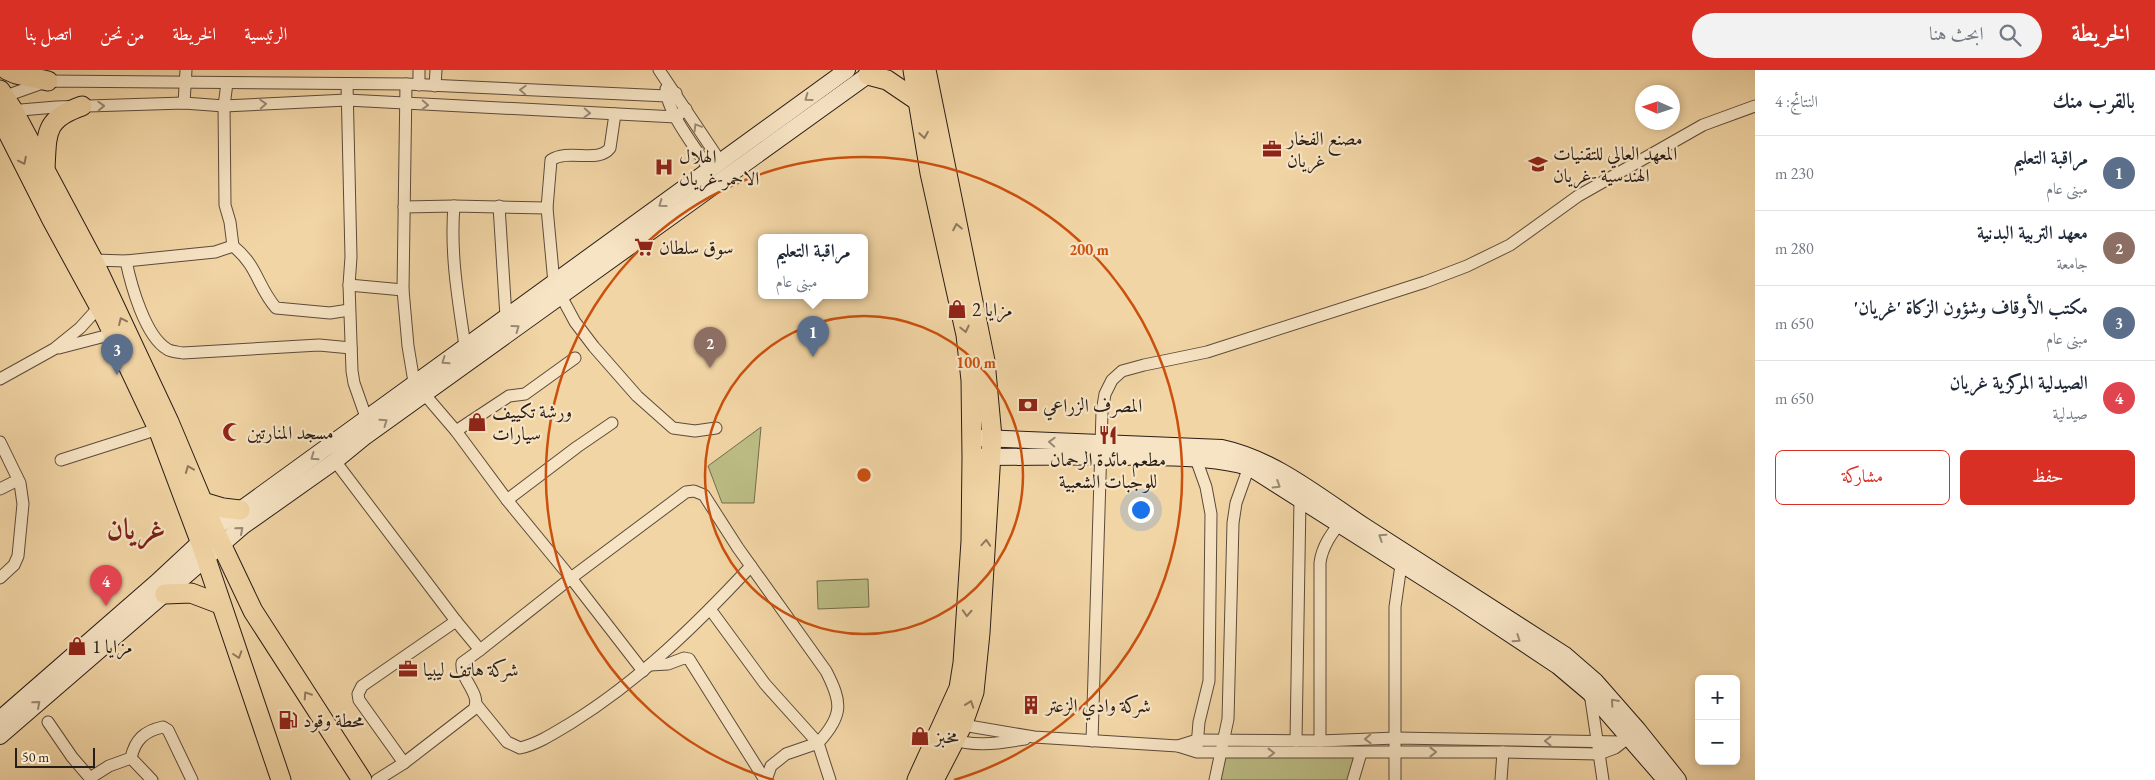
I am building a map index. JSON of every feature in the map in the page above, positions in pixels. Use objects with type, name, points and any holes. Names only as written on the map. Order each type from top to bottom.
[{"type":"main road","points":[[6,70],[48,81]]},
{"type":"main road","points":[[420,388],[465,346],[506,317],[557,289],[714,165],[847,70]]},
{"type":"main road","points":[[913,70],[924,97],[956,263],[971,380],[972,447],[971,541],[963,663],[958,688],[917,780]]},
{"type":"main road","points":[[924,97],[926,70]]},
{"type":"main road","points":[[924,97],[936,70]]},
{"type":"main road","points":[[0,736],[165,594],[240,510],[276,483],[362,429],[557,289],[871,72],[924,97]]},
{"type":"main road","points":[[3,104],[45,171],[93,260],[169,422],[203,502],[220,604],[281,780]]},
{"type":"main road","points":[[3,104],[52,220],[113,334],[210,544],[362,780]]},
{"type":"main road","points":[[45,171],[46,143],[55,119],[66,112],[82,106]]},
{"type":"main road","points":[[934,780],[959,733],[974,692],[979,643],[992,437],[985,361],[976,314],[956,263]]},
{"type":"main road","points":[[0,718],[156,584],[210,544],[243,526],[335,461],[362,429]]},
{"type":"main road","points":[[972,447],[992,437],[1101,450],[1251,462],[1300,499],[1343,520]]},
{"type":"main road","points":[[972,447],[991,457],[1101,450],[1222,448],[1251,462],[1275,469],[1343,520],[1565,655],[1595,681],[1629,737],[1678,780]]},
{"type":"main road","points":[[203,502],[222,508],[240,510]]},
{"type":"main road","points":[[1402,557],[1457,599],[1558,666],[1590,693],[1665,780]]},
{"type":"main road","points":[[165,594],[190,593],[220,604]]},
{"type":"main road","points":[[227,622],[253,611]]},
{"type":"street","points":[[98,70],[98,82]]},
{"type":"street","points":[[184,103],[186,70]]},
{"type":"street","points":[[419,70],[419,84]]},
{"type":"street","points":[[435,86],[436,70]]},
{"type":"street","points":[[659,70],[671,94],[676,117],[714,165]]},
{"type":"street","points":[[3,104],[48,81],[419,84],[671,94],[686,109],[714,165]]},
{"type":"street","points":[[227,83],[224,106],[225,205],[230,222],[233,246],[246,256],[268,299],[276,308],[330,313],[349,310]]},
{"type":"street","points":[[347,84],[349,310],[354,383],[362,429]]},
{"type":"street","points":[[406,84],[402,290],[408,346],[420,388],[456,431],[507,500],[647,668]]},
{"type":"street","points":[[3,104],[82,106],[184,103],[224,106],[347,100],[676,117],[686,109]]},
{"type":"street","points":[[1092,741],[1102,412],[1105,394],[1112,380],[1122,371],[1207,352],[1416,285],[1468,266],[1510,245],[1578,196],[1703,125],[1755,106]]},
{"type":"street","points":[[615,114],[610,148],[607,152],[598,155],[559,154],[551,160],[547,208],[557,289],[575,322],[594,347],[637,396],[673,428],[695,431],[716,428]]},
{"type":"street","points":[[454,206],[452,235],[454,272],[465,346]]},
{"type":"street","points":[[404,207],[499,206],[547,208]]},
{"type":"street","points":[[499,206],[506,317]]},
{"type":"street","points":[[93,260],[126,261],[215,252],[233,246]]},
{"type":"street","points":[[126,261],[136,301],[158,341],[168,350],[183,353],[320,345],[351,348]]},
{"type":"street","points":[[349,285],[402,290]]},
{"type":"street","points":[[0,379],[54,349],[80,328],[99,307]]},
{"type":"street","points":[[54,349],[113,334]]},
{"type":"street","points":[[456,431],[509,396],[525,394],[575,358]]},
{"type":"street","points":[[507,500],[577,446],[612,423]]},
{"type":"street","points":[[61,460],[158,429]]},
{"type":"street","points":[[0,442],[23,494],[18,556],[14,565],[0,578]]},
{"type":"street","points":[[1196,459],[1206,487],[1211,514],[1209,680],[1197,746]]},
{"type":"street","points":[[335,461],[480,650]]},
{"type":"street","points":[[1215,780],[1223,747],[1229,695],[1233,524],[1236,503],[1251,462]]},
{"type":"street","points":[[0,489],[18,480]]},
{"type":"street","points":[[377,780],[404,763],[474,710],[476,698],[461,670],[462,663],[686,492],[694,491],[704,495],[751,566],[826,671],[836,690],[839,704],[838,712],[829,732],[818,742],[786,754],[771,766],[766,780]]},
{"type":"street","points":[[1296,741],[1300,499]]},
{"type":"street","points":[[1320,741],[1321,552],[1343,520]]},
{"type":"street","points":[[1395,780],[1395,607],[1402,557]]},
{"type":"street","points":[[476,704],[507,742],[520,748],[558,731],[598,706],[647,668],[710,609],[751,566]]},
{"type":"street","points":[[710,609],[765,684],[818,742],[830,780]]},
{"type":"street","points":[[404,763],[359,700],[358,694],[362,686],[456,621]]},
{"type":"street","points":[[647,668],[668,664],[684,658],[689,659],[766,780]]},
{"type":"street","points":[[1590,693],[1598,754],[1605,778]]},
{"type":"street","points":[[48,722],[72,757],[91,779],[109,766],[132,758]]},
{"type":"street","points":[[132,758],[134,745],[141,736],[152,729],[163,726],[168,730],[192,780]]},
{"type":"street","points":[[940,727],[959,733],[977,744],[999,743],[1034,737]]},
{"type":"street","points":[[940,727],[959,733],[1178,746],[1361,753],[1503,752],[1598,754],[1615,748],[1629,737]]},
{"type":"street","points":[[1223,747],[1296,741],[1396,738],[1597,741],[1629,737]]},
{"type":"street","points":[[1501,780],[1503,752]]},
{"type":"street","points":[[1353,780],[1361,753]]},
{"type":"street","points":[[132,758],[152,780]]},
{"type":"green space","points":[[761,427],[754,503],[722,503],[708,466]]},
{"type":"green space","points":[[868,579],[869,607],[818,609],[817,581]]},
{"type":"green space","points":[[1222,753],[1360,754],[1353,780],[1216,780]]},
{"type":"place","name":"مصنع الفخار غريان","points":[[1272,149]]},
{"type":"place","name":"المعهد العالي للتقنيات الهندسية -غريان","points":[[1538,164]]},
{"type":"place","name":"الهلال الاحمر-غريان","points":[[664,167]]},
{"type":"place","name":"سوق سلطان","points":[[644,247]]},
{"type":"place","name":"مزايا 2","points":[[957,309]]},
{"type":"place","name":"مراقبة التعليم","points":[[813,357]]},
{"type":"place","name":"معهد التربية البدنية","points":[[710,368]]},
{"type":"place","name":"مكتب الأوقاف وشؤون الزكاة 'غريان'","points":[[117,375]]},
{"type":"place","name":"المصرف الزراعي","points":[[1028,405]]},
{"type":"place","name":"ورشة تكييف سيارات","points":[[477,422]]},
{"type":"place","name":"مسجد المنارتين","points":[[232,432]]},
{"type":"place","name":"مطعم مائدة الرحمان للوجبات الشعبية","points":[[1108,435]]},
{"type":"place","name":"الصيدلية المركزية غريان","points":[[106,606]]},
{"type":"place","name":"مزايا 1","points":[[77,646]]},
{"type":"place","name":"شركة هاتف ليبيا","points":[[408,669]]},
{"type":"place","name":"شركة وادي الزعتر","points":[[1031,705]]},
{"type":"place","name":"محطة وقود","points":[[288,720]]},
{"type":"place","name":"مخبز","points":[[920,736]]},
{"type":"district","name":"غريان","points":[[136,529]]}]
